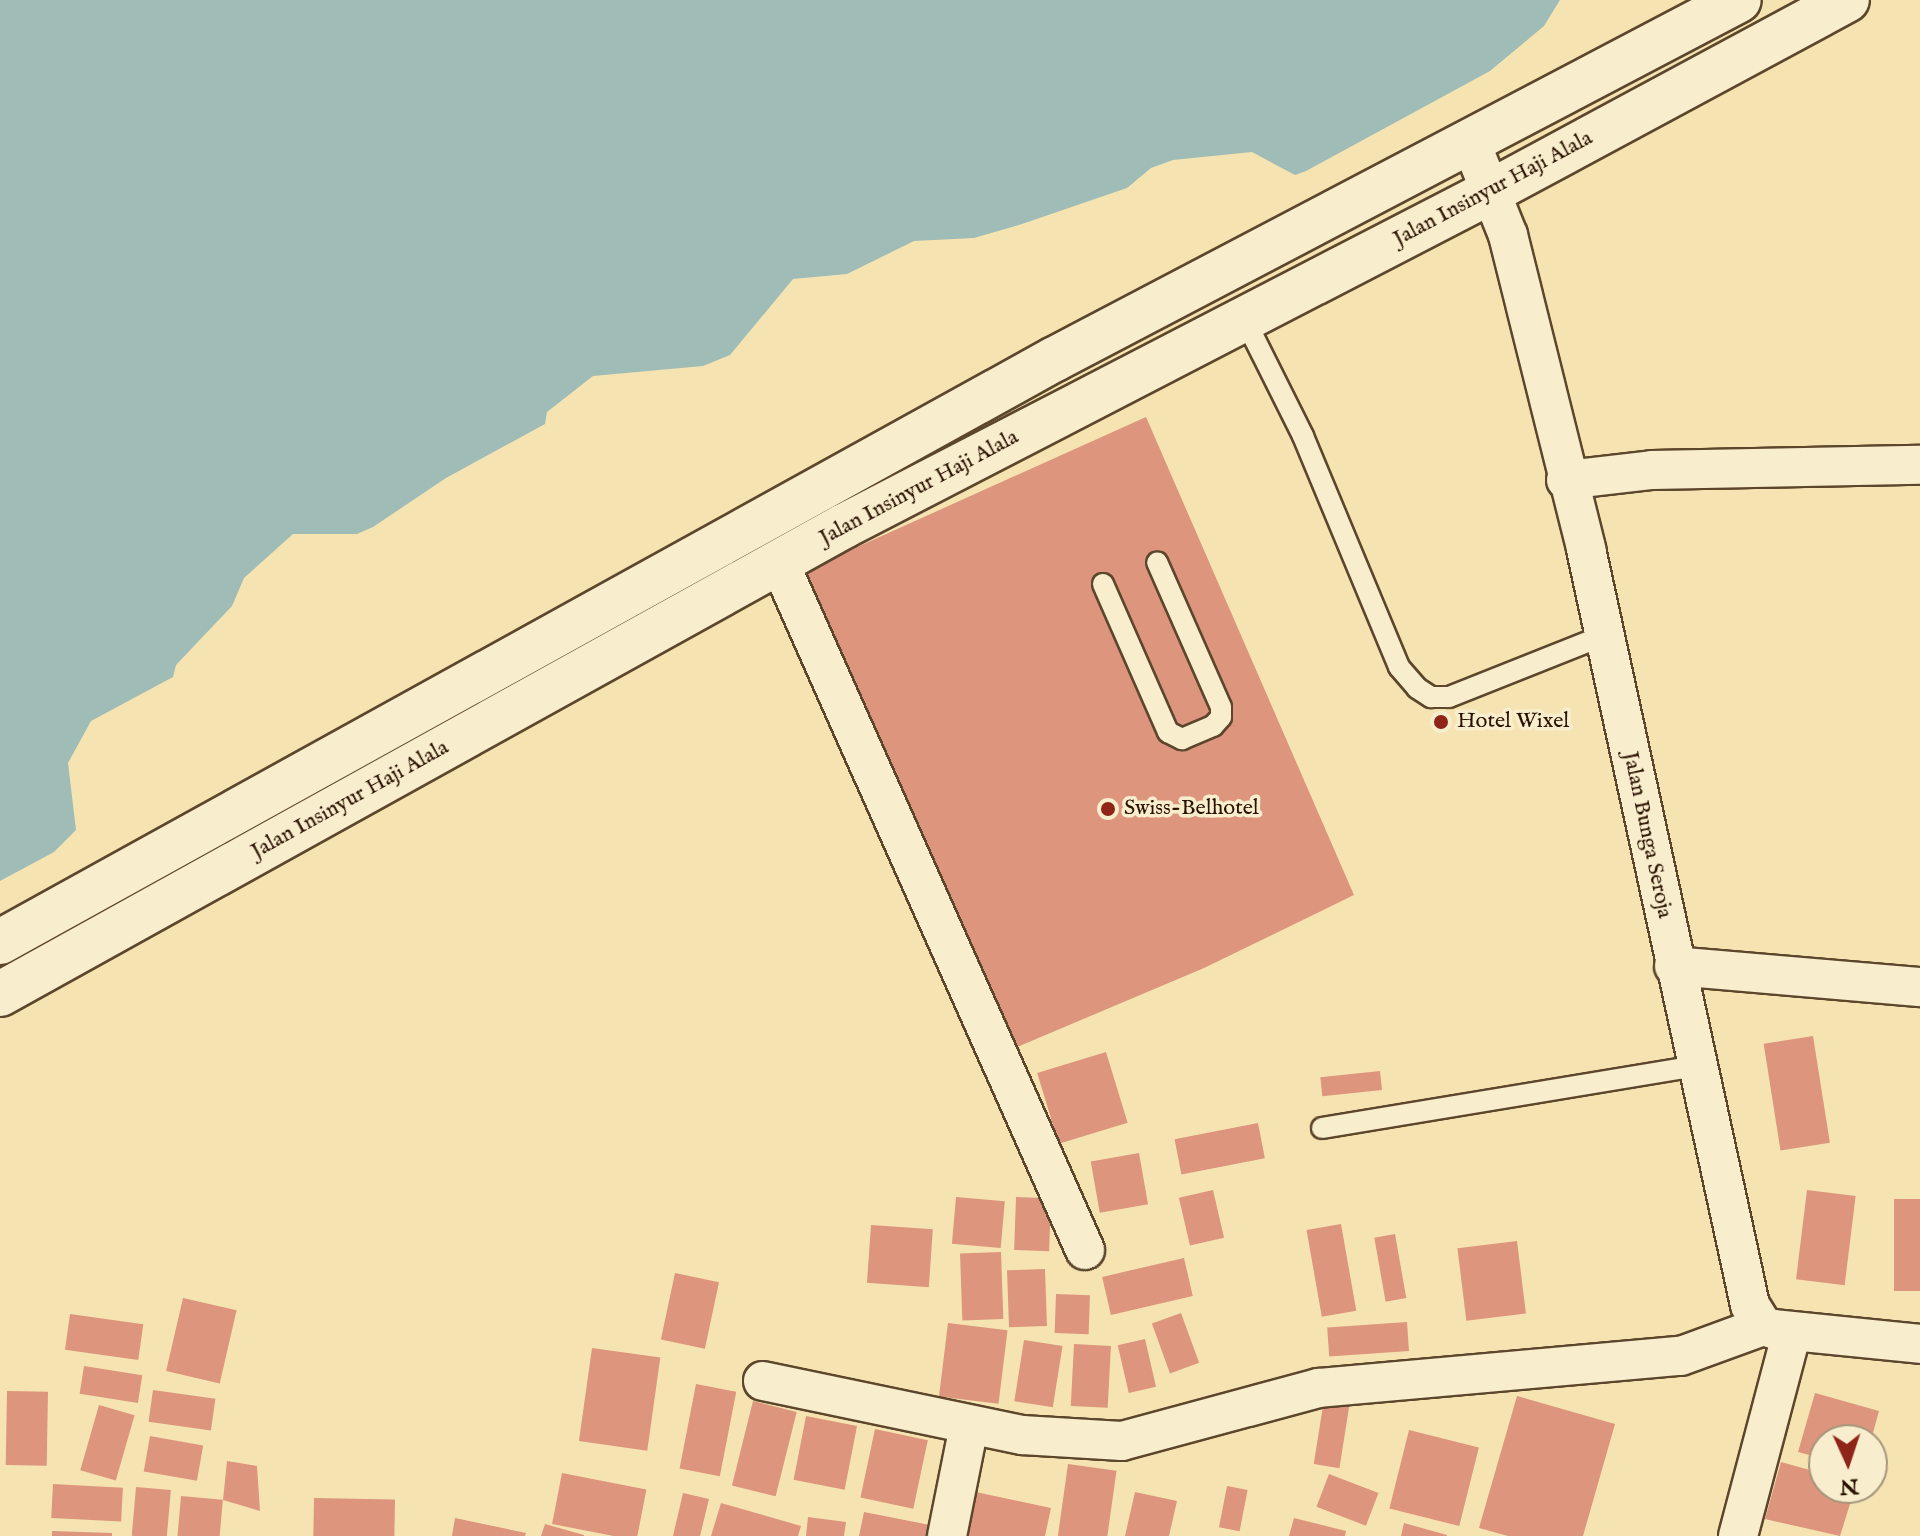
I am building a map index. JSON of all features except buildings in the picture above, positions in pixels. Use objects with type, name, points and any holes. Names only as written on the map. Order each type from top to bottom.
[{"type":"main road","name":"Jalan Insinyur Haji Alala","points":[[0,942],[802,496],[1739,0]]},
{"type":"main road","name":"Jalan Insinyur Haji Alala","points":[[0,994],[779,562],[1492,191],[1847,0]]},
{"type":"street","name":"Jalan Bunga Seroja","points":[[1471,143],[1492,191],[1529,312],[1566,480],[1605,635],[1674,966],[1750,1305],[1778,1329]]},
{"type":"street","points":[[1566,480],[1652,470],[1920,465]]},
{"type":"street","points":[[779,562],[1085,1250]]},
{"type":"street","points":[[1674,966],[1920,987]]},
{"type":"street","points":[[1738,1536],[1778,1329]]},
{"type":"street","points":[[763,1381],[1022,1435],[1122,1441],[1319,1388],[1681,1356],[1778,1329],[1920,1344]]},
{"type":"street","points":[[947,1536],[969,1426]]},
{"type":"lane","points":[[1244,318],[1303,436],[1399,667],[1417,688],[1431,697],[1449,697],[1605,635]]},
{"type":"lane","points":[[1103,584],[1168,732],[1182,739],[1213,726],[1221,717],[1221,707],[1157,562]]},
{"type":"lane","points":[[1322,1128],[1698,1066]]},
{"type":"water","points":[[0,0],[1560,0],[1544,26],[1490,71],[1306,171],[1295,175],[1252,152],[1173,160],[1151,168],[1127,188],[1022,224],[974,238],[914,241],[847,274],[793,279],[730,355],[703,366],[593,376],[547,412],[545,424],[446,478],[373,527],[357,534],[293,534],[244,578],[232,606],[176,665],[173,677],[91,721],[68,763],[76,830],[54,852],[0,881]]},
{"type":"place","name":"Hotel Wixel","points":[[1441,722]]},
{"type":"place","name":"Swiss-Belhotel","points":[[1108,809]]}]
